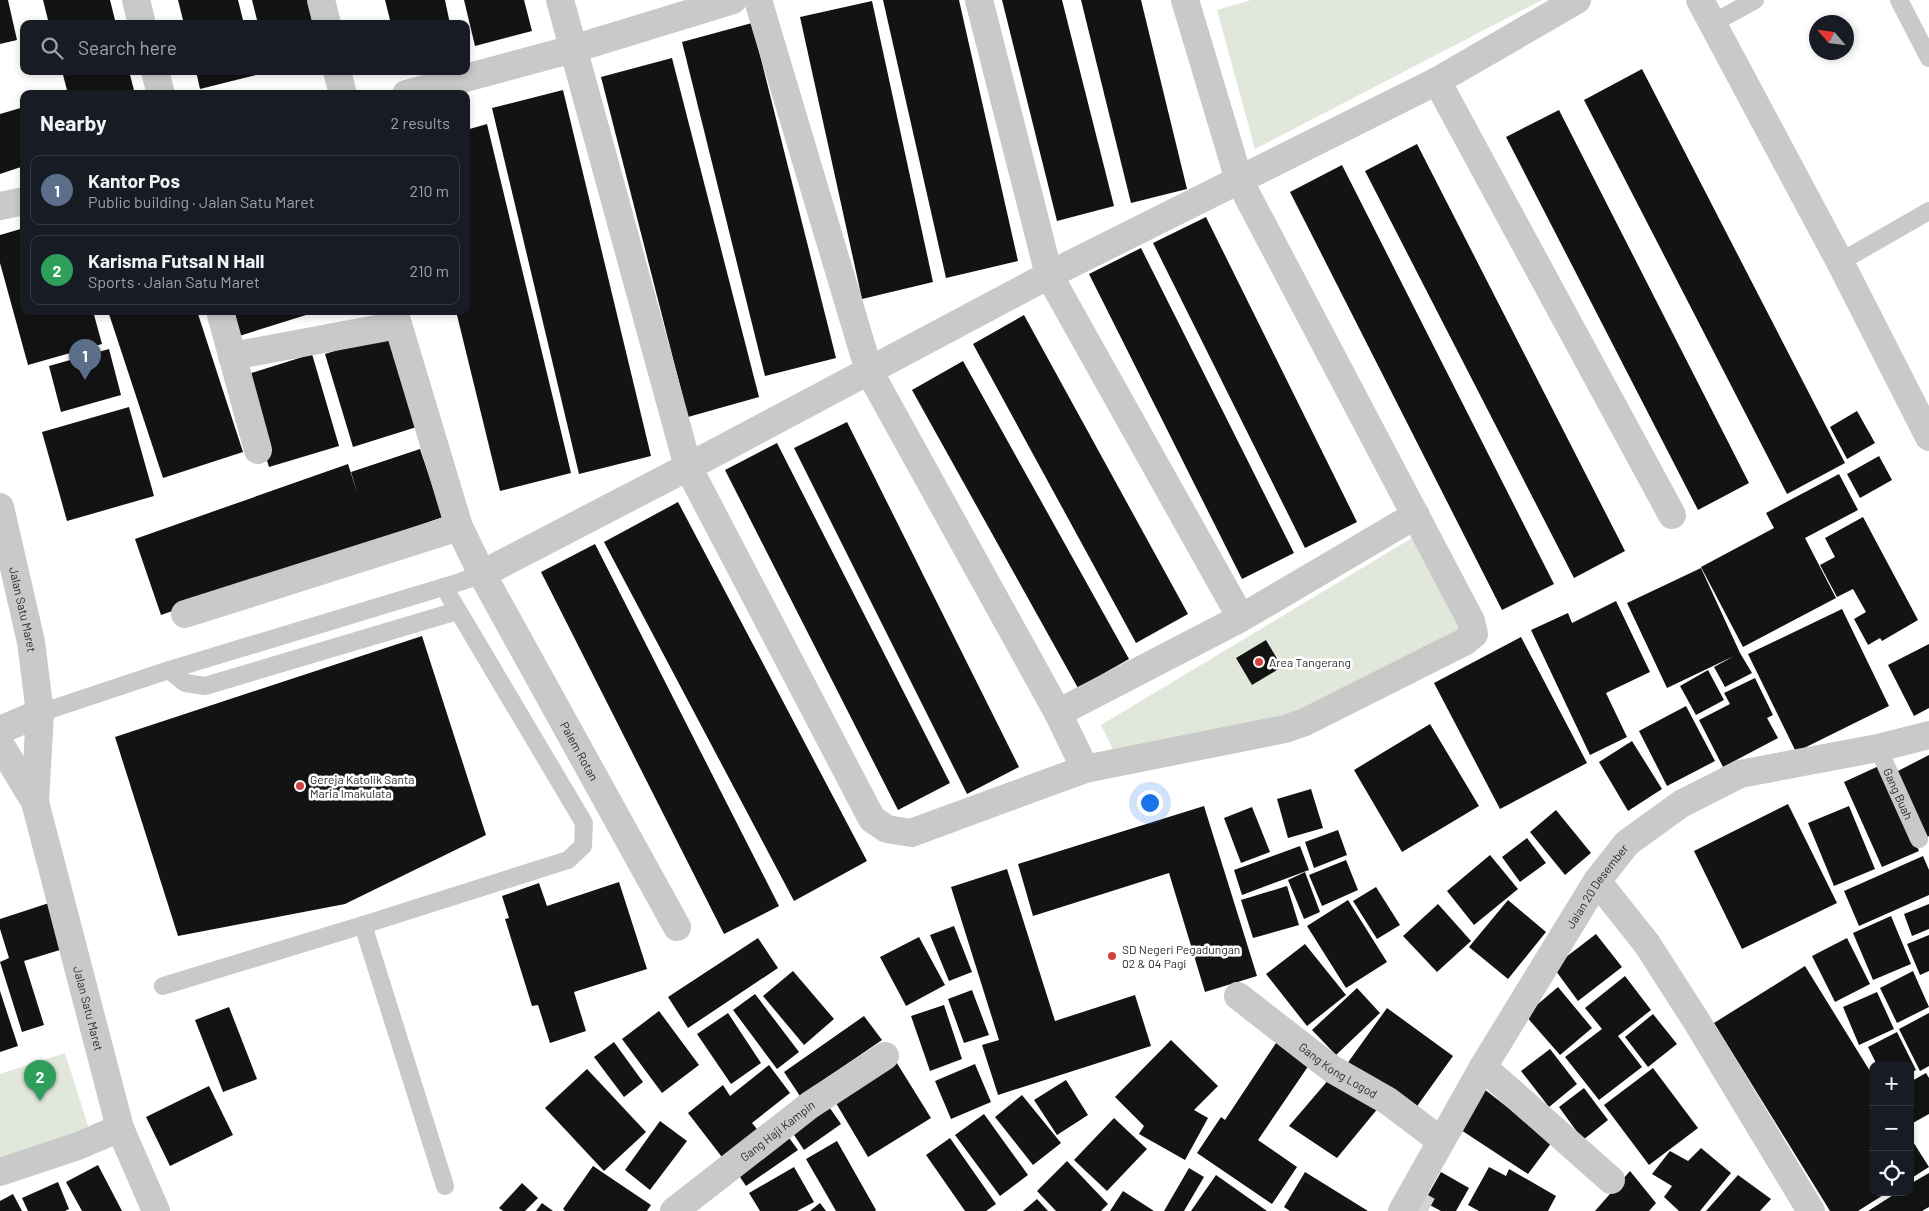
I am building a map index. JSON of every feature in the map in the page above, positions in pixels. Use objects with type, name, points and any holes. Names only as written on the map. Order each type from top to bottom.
[{"type":"street","points":[[136,0],[141,20]]},
{"type":"street","points":[[321,0],[326,20]]},
{"type":"street","points":[[560,0],[688,467],[872,819],[887,830],[911,833],[1084,769],[1285,729],[1305,722],[1464,642],[1474,634],[1471,621],[1239,180],[1190,1]]},
{"type":"street","points":[[421,90],[573,49],[733,0]]},
{"type":"street","points":[[758,0],[869,371],[1058,713],[1084,769]]},
{"type":"street","points":[[979,0],[1049,274],[1241,618]]},
{"type":"street","points":[[482,574],[688,467],[1049,274],[1438,81],[1577,0]]},
{"type":"street","points":[[1707,12],[1840,262],[1929,437]]},
{"type":"street","points":[[156,75],[160,90]]},
{"type":"street","points":[[339,75],[341,90]]},
{"type":"street","points":[[1438,81],[1672,515]]},
{"type":"street","points":[[0,206],[20,202]]},
{"type":"street","points":[[221,315],[258,450]]},
{"type":"street","points":[[232,356],[396,318]]},
{"type":"street","name":"Palem Rotan","points":[[396,318],[459,527],[482,574],[677,927]]},
{"type":"street","name":"Jalan Satu Maret","points":[[0,508],[31,642],[40,713],[35,802]]},
{"type":"street","points":[[1058,713],[1241,618],[1416,515]]},
{"type":"street","points":[[185,614],[459,527]]},
{"type":"street","points":[[0,730],[40,713]]},
{"type":"street","name":"Jalan 20 Desember","points":[[1402,1211],[1483,1067],[1598,880],[1627,844],[1681,804],[1740,774],[1878,748],[1929,735]]},
{"type":"street","name":"Jalan Satu Maret","points":[[0,744],[35,802],[120,1128],[156,1211]]},
{"type":"street","points":[[1598,880],[1652,952],[1811,1211]]},
{"type":"street","name":"Gang Kong Logod","points":[[1238,996],[1332,1069],[1388,1101],[1440,1141]]},
{"type":"street","name":"Gang Haji Kampin","points":[[674,1211],[810,1104],[885,1056]]},
{"type":"street","points":[[1483,1067],[1611,1180]]},
{"type":"street","points":[[0,1172],[78,1146],[120,1128]]},
{"type":"lane","points":[[1707,12],[1755,0]]},
{"type":"lane","points":[[1898,0],[1929,58]]},
{"type":"lane","points":[[1840,262],[1929,211]]},
{"type":"lane","points":[[40,713],[169,670],[482,574]]},
{"type":"lane","points":[[163,986],[568,860],[583,846],[584,823],[444,587]]},
{"type":"lane","points":[[169,670],[185,684],[205,686],[457,611]]},
{"type":"lane","name":"Gang Buah","points":[[1878,748],[1919,839]]},
{"type":"lane","points":[[363,925],[445,1186]]},
{"type":"shaded area","points":[[1251,0],[1542,0],[1255,149],[1217,10]]},
{"type":"shaded area","points":[[1412,538],[1462,627],[1281,724],[1117,758],[1101,725]]},
{"type":"shaded area","points":[[65,1053],[89,1129],[0,1158],[0,1074]]},
{"type":"building","points":[[0,0],[8,0],[17,40],[0,44]]},
{"type":"building","points":[[43,0],[110,0],[115,20],[48,20]]},
{"type":"building","points":[[178,0],[238,0],[243,20],[183,20]]},
{"type":"building","points":[[252,0],[311,0],[316,20],[257,20]]},
{"type":"building","points":[[385,0],[445,0],[449,20],[390,20]]},
{"type":"building","points":[[464,0],[524,0],[532,31],[475,46]]},
{"type":"building","points":[[883,0],[959,0],[1018,261],[946,278]]},
{"type":"building","points":[[1002,0],[1062,0],[1114,206],[1057,221]]},
{"type":"building","points":[[1081,0],[1141,0],[1187,189],[1131,203]]},
{"type":"building","points":[[872,1],[933,282],[862,299],[800,17]]},
{"type":"building","points":[[752,23],[836,358],[765,376],[682,42]]},
{"type":"building","points":[[672,58],[759,397],[688,417],[601,77]]},
{"type":"building","points":[[1642,69],[1845,463],[1787,494],[1584,100]]},
{"type":"building","points":[[63,75],[130,75],[134,90],[67,90]]},
{"type":"building","points":[[197,75],[256,75],[200,89]]},
{"type":"building","points":[[563,90],[651,456],[579,474],[492,108]]},
{"type":"building","points":[[20,108],[20,167],[0,174],[0,114]]},
{"type":"building","points":[[1559,110],[1749,483],[1698,510],[1506,137]]},
{"type":"building","points":[[487,124],[571,473],[500,491],[457,315],[470,315],[470,129]]},
{"type":"building","points":[[1417,144],[1625,551],[1574,578],[1365,171]]},
{"type":"building","points":[[1342,165],[1554,584],[1502,610],[1290,192]]},
{"type":"building","points":[[1206,217],[1357,522],[1305,548],[1153,243]]},
{"type":"building","points":[[20,229],[20,315],[94,315],[102,344],[28,365],[0,263],[0,235]]},
{"type":"building","points":[[1141,248],[1294,553],[1242,579],[1089,274]]},
{"type":"building","points":[[109,315],[198,315],[243,452],[163,478]]},
{"type":"building","points":[[229,315],[306,315],[236,337]]},
{"type":"building","points":[[1024,315],[1188,614],[1136,643],[973,344]]},
{"type":"building","points":[[395,332],[423,425],[353,447],[325,354]]},
{"type":"building","points":[[109,349],[121,395],[61,412],[49,366]]},
{"type":"building","points":[[312,354],[339,446],[269,467],[242,376]]},
{"type":"building","points":[[963,361],[1129,659],[1078,688],[912,390]]},
{"type":"building","points":[[129,407],[154,496],[67,521],[42,432]]},
{"type":"building","points":[[1857,411],[1875,443],[1847,459],[1830,427]]},
{"type":"building","points":[[847,422],[1019,767],[967,794],[794,448]]},
{"type":"building","points":[[777,443],[950,783],[898,810],[725,470]]},
{"type":"building","points":[[420,449],[443,517],[161,615],[135,539],[348,464],[358,495],[351,472]]},
{"type":"building","points":[[1879,456],[1892,480],[1860,498],[1847,474]]},
{"type":"building","points":[[1839,474],[1858,510],[1805,538],[1836,598],[1743,647],[1701,567],[1774,528],[1766,513]]},
{"type":"building","points":[[678,502],[867,861],[794,901],[604,542]]},
{"type":"building","points":[[1863,517],[1918,620],[1882,641],[1880,638],[1868,645],[1854,619],[1866,612],[1853,589],[1837,597],[1820,565],[1835,557],[1825,538]]},
{"type":"building","points":[[595,544],[779,906],[724,934],[541,572]]},
{"type":"building","points":[[1701,568],[1740,653],[1752,673],[1725,687],[1714,667],[1734,656],[1667,688],[1627,603]]},
{"type":"building","points":[[1616,601],[1650,672],[1606,693],[1627,737],[1590,755],[1531,630],[1568,613],[1572,623]]},
{"type":"building","points":[[1842,609],[1889,706],[1796,752],[1748,654]]},
{"type":"building","name":"Gereja Katolik Santa Maria Imakulata","points":[[422,636],[486,835],[345,904],[178,936],[115,737]]},
{"type":"building","points":[[1521,637],[1587,763],[1500,809],[1434,683]]},
{"type":"building","name":"Area Tangerang","points":[[1266,640],[1282,667],[1252,685],[1236,658]]},
{"type":"building","points":[[1929,644],[1929,708],[1914,716],[1888,665]]},
{"type":"building","points":[[1708,670],[1724,700],[1696,715],[1680,686]]},
{"type":"building","points":[[1755,678],[1773,715],[1767,718],[1778,738],[1723,767],[1699,720],[1730,704],[1724,693]]},
{"type":"building","points":[[1686,706],[1715,761],[1667,786],[1639,731]]},
{"type":"building","points":[[1430,724],[1479,806],[1402,852],[1354,770]]},
{"type":"building","points":[[1632,741],[1662,789],[1628,811],[1599,762]]},
{"type":"building","points":[[1929,755],[1929,836],[1926,838],[1894,773]]},
{"type":"building","points":[[1881,765],[1919,851],[1882,867],[1844,782]]},
{"type":"building","points":[[1311,789],[1323,828],[1288,838],[1277,799]]},
{"type":"building","points":[[1788,804],[1837,903],[1742,949],[1694,851]]},
{"type":"building","points":[[1204,806],[1257,976],[1205,992],[1169,873],[1033,916],[1018,864]]},
{"type":"building","points":[[1849,806],[1875,869],[1834,886],[1808,823]]},
{"type":"building","points":[[1252,807],[1270,852],[1241,863],[1224,818]]},
{"type":"building","points":[[1556,810],[1591,853],[1565,875],[1530,832]]},
{"type":"building","points":[[1338,830],[1347,855],[1314,868],[1305,842]]},
{"type":"building","points":[[1527,838],[1546,863],[1520,882],[1502,857]]},
{"type":"building","points":[[1300,846],[1309,870],[1242,895],[1234,870]]},
{"type":"building","points":[[1490,855],[1518,889],[1474,925],[1447,891]]},
{"type":"building","points":[[1923,856],[1929,870],[1929,895],[1859,926],[1844,891]]},
{"type":"building","points":[[1346,860],[1358,890],[1322,906],[1309,875]]},
{"type":"building","points":[[1007,869],[1055,1021],[1135,995],[1151,1046],[998,1095],[982,1045],[999,1040],[951,887]]},
{"type":"building","points":[[1305,872],[1320,912],[1304,919],[1288,880]]},
{"type":"building","points":[[619,882],[647,969],[574,992],[586,1031],[550,1043],[538,1005],[532,1006],[505,919],[509,918],[502,896],[539,883],[547,906]]},
{"type":"building","points":[[1287,886],[1299,925],[1253,938],[1241,900]]},
{"type":"building","points":[[1376,887],[1400,925],[1377,939],[1353,901]]},
{"type":"building","points":[[1348,900],[1387,962],[1346,988],[1307,926]]},
{"type":"building","points":[[1508,900],[1546,932],[1508,979],[1469,947]]},
{"type":"building","points":[[49,903],[63,949],[24,961],[44,1025],[22,1032],[0,962],[9,958],[0,929],[0,919]]},
{"type":"building","points":[[1438,904],[1471,941],[1437,972],[1403,936]]},
{"type":"building","points":[[1929,904],[1929,929],[1912,936],[1904,914]]},
{"type":"building","points":[[1891,916],[1911,964],[1873,980],[1853,933]]},
{"type":"building","points":[[954,926],[972,972],[949,981],[930,935]]},
{"type":"building","points":[[1596,934],[1622,967],[1578,1001],[1553,967]]},
{"type":"building","points":[[1929,935],[1929,971],[1920,975],[1907,944]]},
{"type":"building","points":[[919,937],[945,985],[906,1006],[880,957]]},
{"type":"building","points":[[758,938],[778,968],[688,1028],[668,997]]},
{"type":"building","points":[[1847,938],[1870,984],[1835,1002],[1812,956]]},
{"type":"building","points":[[1305,944],[1346,995],[1307,1026],[1266,974]]},
{"type":"building","points":[[1805,966],[1869,1070],[1869,1196],[1882,1196],[1858,1211],[1830,1211],[1714,1023]]},
{"type":"building","points":[[793,971],[834,1019],[804,1045],[763,996]]},
{"type":"building","points":[[1913,971],[1929,1007],[1897,1023],[1880,988]]},
{"type":"building","points":[[1625,976],[1651,1010],[1618,1036],[1642,1067],[1599,1100],[1565,1057],[1602,1029],[1585,1008]]},
{"type":"building","points":[[1558,987],[1592,1028],[1560,1055],[1525,1015]]},
{"type":"building","points":[[1357,988],[1380,1013],[1336,1055],[1312,1030]]},
{"type":"building","points":[[972,990],[989,1035],[964,1043],[948,999]]},
{"type":"building","points":[[0,991],[18,1046],[0,1052]]},
{"type":"building","points":[[1877,992],[1894,1029],[1859,1045],[1843,1007]]},
{"type":"building","points":[[755,994],[799,1052],[777,1069],[733,1010]]},
{"type":"building","points":[[944,1005],[962,1059],[930,1071],[911,1016]]},
{"type":"building","points":[[229,1007],[257,1079],[223,1092],[195,1020]]},
{"type":"building","points":[[1387,1008],[1453,1056],[1410,1116],[1344,1068]]},
{"type":"building","points":[[659,1011],[699,1065],[662,1093],[622,1039]]},
{"type":"building","points":[[728,1013],[761,1063],[731,1084],[697,1034]]},
{"type":"building","points":[[1929,1013],[1929,1066],[1920,1071],[1899,1029]]},
{"type":"building","points":[[1653,1014],[1677,1044],[1648,1067],[1625,1037]]},
{"type":"building","points":[[864,1016],[882,1040],[800,1096],[784,1072]]},
{"type":"building","points":[[1897,1032],[1912,1061],[1875,1061],[1868,1047]]},
{"type":"building","points":[[1171,1040],[1218,1086],[1194,1110],[1208,1118],[1185,1160],[1139,1134],[1144,1126],[1115,1097]]},
{"type":"building","points":[[614,1042],[643,1082],[624,1097],[594,1057]]},
{"type":"building","points":[[1276,1043],[1309,1065],[1258,1140],[1297,1167],[1272,1204],[1197,1153],[1221,1117],[1225,1120]]},
{"type":"building","points":[[1550,1049],[1577,1084],[1549,1107],[1521,1071]]},
{"type":"building","points":[[895,1060],[931,1118],[868,1157],[833,1098]]},
{"type":"building","points":[[975,1064],[991,1102],[951,1119],[935,1081]]},
{"type":"building","points":[[769,1065],[790,1093],[752,1123],[761,1134],[725,1161],[688,1113],[723,1085],[730,1096]]},
{"type":"building","points":[[1653,1068],[1698,1128],[1649,1165],[1604,1105]]},
{"type":"building","points":[[587,1069],[646,1132],[604,1171],[545,1108]]},
{"type":"building","points":[[1926,1073],[1929,1078],[1929,1114],[1914,1122],[1914,1106],[1914,1080]]},
{"type":"building","points":[[1330,1078],[1379,1107],[1337,1158],[1289,1126]]},
{"type":"building","points":[[1066,1080],[1088,1115],[1057,1135],[1034,1100]]},
{"type":"building","points":[[209,1086],[233,1135],[170,1166],[146,1117]]},
{"type":"building","points":[[1584,1088],[1608,1120],[1583,1140],[1559,1107]]},
{"type":"building","points":[[1484,1089],[1552,1142],[1528,1174],[1461,1130]]},
{"type":"building","points":[[1022,1095],[1061,1143],[1033,1165],[995,1117]]},
{"type":"building","points":[[827,1104],[841,1124],[804,1150],[790,1129]]},
{"type":"building","points":[[984,1114],[1028,1175],[1000,1196],[955,1135]]},
{"type":"building","points":[[1114,1118],[1147,1149],[1107,1191],[1074,1160]]},
{"type":"building","points":[[660,1121],[687,1141],[650,1190],[625,1170]]},
{"type":"building","points":[[787,1135],[798,1150],[746,1186],[736,1171]]},
{"type":"building","points":[[950,1138],[996,1204],[986,1211],[965,1211],[926,1155]]},
{"type":"building","points":[[837,1141],[875,1211],[836,1211],[806,1159]]},
{"type":"building","points":[[1914,1143],[1929,1167],[1914,1176]]},
{"type":"building","points":[[1701,1148],[1731,1173],[1700,1211],[1679,1211],[1664,1197],[1672,1186],[1652,1174],[1670,1151],[1688,1161]]},
{"type":"building","points":[[1067,1161],[1108,1204],[1101,1211],[1056,1211],[1037,1191]]},
{"type":"building","points":[[98,1165],[122,1211],[82,1211],[66,1182]]},
{"type":"building","points":[[593,1166],[651,1205],[647,1211],[565,1211],[563,1209]]},
{"type":"building","points":[[794,1167],[814,1202],[797,1211],[760,1211],[749,1193]]},
{"type":"building","points":[[1489,1167],[1506,1176],[1509,1169],[1556,1196],[1548,1211],[1479,1211],[1468,1205]]},
{"type":"building","points":[[1189,1168],[1204,1177],[1184,1211],[1164,1211]]},
{"type":"building","points":[[1630,1171],[1656,1203],[1649,1211],[1595,1211]]},
{"type":"building","points":[[1305,1172],[1368,1211],[1290,1211],[1284,1207]]},
{"type":"building","points":[[1441,1172],[1469,1188],[1456,1211],[1441,1211],[1424,1202]]},
{"type":"building","points":[[1929,1173],[1929,1207],[1922,1211],[1868,1211],[1892,1196],[1914,1196],[1914,1182]]},
{"type":"building","points":[[1216,1175],[1267,1211],[1191,1211]]},
{"type":"building","points":[[1738,1175],[1771,1199],[1760,1211],[1706,1211]]},
{"type":"building","points":[[58,1182],[69,1209],[65,1211],[28,1211],[22,1198]]},
{"type":"building","points":[[522,1183],[538,1198],[525,1211],[503,1211],[499,1208]]},
{"type":"building","points":[[1123,1191],[1154,1211],[1110,1211]]},
{"type":"building","points":[[13,1194],[22,1211],[0,1211],[0,1201]]},
{"type":"building","points":[[1037,1199],[1048,1211],[1023,1211]]},
{"type":"building","points":[[542,1203],[553,1211],[536,1211]]},
{"type":"building","points":[[820,1203],[826,1211],[810,1211]]},
{"type":"tunnel","points":[[1408,1200],[1428,1211]]},
{"type":"place","name":"Kantor Pos","points":[[85,380]]},
{"type":"place","name":"Area Tangerang","points":[[1259,662]]},
{"type":"place","name":"Gereja Katolik Santa Maria Imakulata","points":[[300,786]]},
{"type":"place","name":"SD Negeri Pegadungan 02 & 04 Pagi","points":[[1112,956]]},
{"type":"place","name":"Karisma Futsal N Hall","points":[[40,1101]]}]
